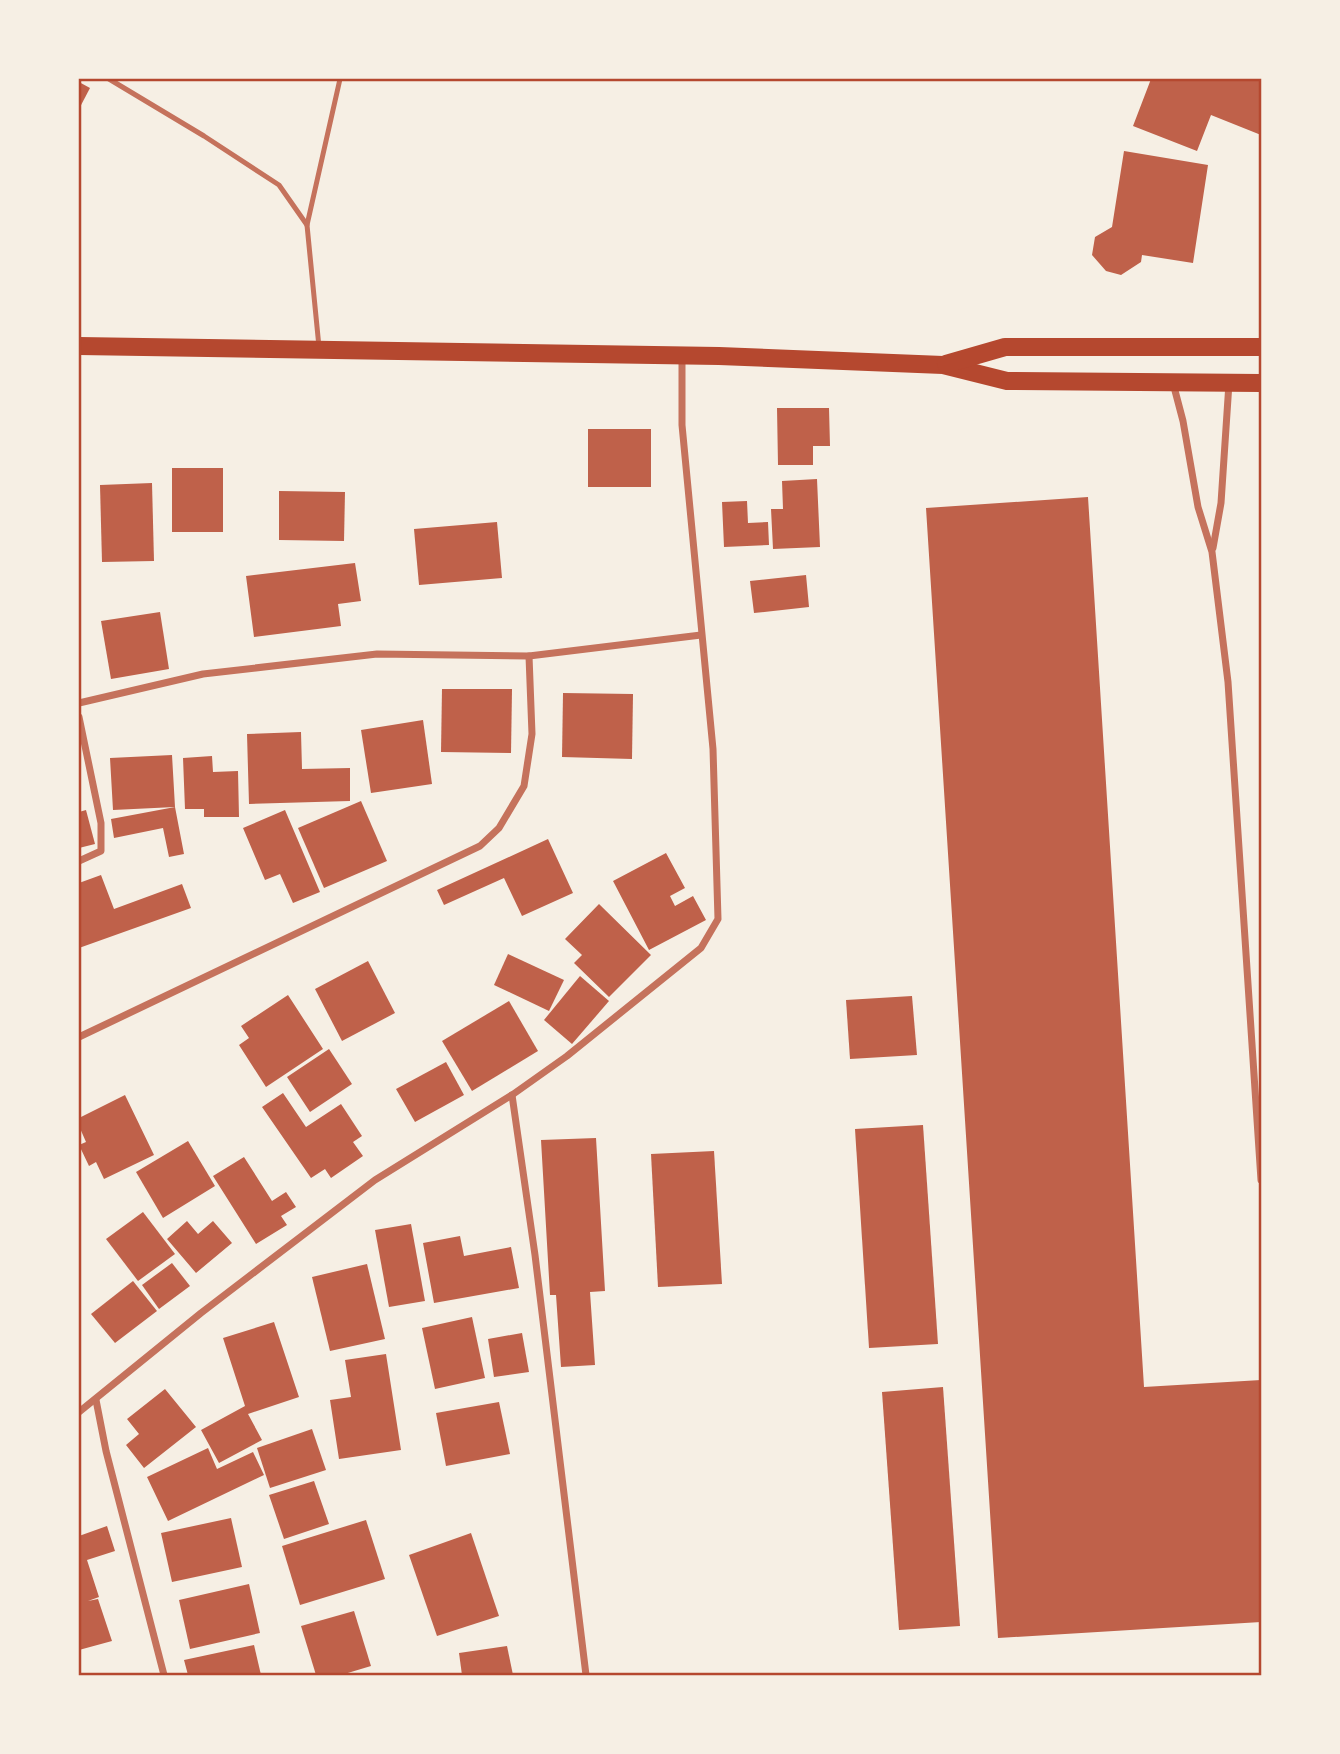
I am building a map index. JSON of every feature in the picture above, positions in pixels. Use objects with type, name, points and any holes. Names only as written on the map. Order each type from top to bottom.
[{"type":"main road","points":[[79,346],[682,356],[943,365],[1007,381],[1261,383]]},
{"type":"main road","points":[[943,365],[1005,348],[1261,347]]},
{"type":"street","points":[[79,1412],[374,1180],[512,1095],[631,1007],[701,948],[718,919],[713,749],[682,425],[682,356]]},
{"type":"street","points":[[1173,383],[1183,421],[1198,507],[1212,552],[1228,682],[1261,1180]]},
{"type":"street","points":[[1212,552],[1221,503],[1229,383]]},
{"type":"street","points":[[79,703],[203,674],[377,654],[529,656],[701,635]]},
{"type":"street","points":[[79,1037],[480,846],[499,828],[524,786],[532,734],[529,656]]},
{"type":"street","points":[[79,717],[101,823],[101,851],[79,861]]},
{"type":"street","points":[[512,1095],[535,1255],[586,1675]]},
{"type":"street","points":[[96,1400],[106,1451],[164,1675]]},
{"type":"lane","points":[[109,79],[279,185],[307,225]]},
{"type":"lane","points":[[320,352],[307,225],[340,79]]},
{"type":"building","points":[[1151,79],[1261,79],[1261,135],[1211,115],[1197,151],[1133,126]]},
{"type":"building","points":[[79,82],[90,88],[79,109]]},
{"type":"building","points":[[1124,151],[1208,165],[1193,263],[1142,255],[1141,262],[1121,275],[1106,271],[1092,255],[1095,237],[1112,227]]},
{"type":"building","points":[[777,408],[829,408],[830,446],[813,446],[813,465],[778,465]]},
{"type":"building","points":[[588,429],[651,429],[651,487],[588,487]]},
{"type":"building","points":[[172,468],[223,468],[223,532],[172,532]]},
{"type":"building","points":[[817,479],[820,547],[773,549],[771,509],[783,509],[782,481]]},
{"type":"building","points":[[152,483],[154,561],[102,562],[100,485]]},
{"type":"building","points":[[279,491],[345,492],[344,541],[279,540]]},
{"type":"building","points":[[1088,497],[1144,1387],[1261,1380],[1261,1622],[998,1638],[926,508]]},
{"type":"building","points":[[747,501],[748,523],[768,522],[769,545],[724,547],[722,502]]},
{"type":"building","points":[[497,522],[502,578],[419,585],[414,529]]},
{"type":"building","points":[[355,563],[361,601],[338,604],[341,626],[254,637],[246,576]]},
{"type":"building","points":[[806,575],[809,607],[754,613],[750,581]]},
{"type":"building","points":[[160,612],[169,669],[111,679],[101,621]]},
{"type":"building","points":[[442,689],[512,689],[511,753],[441,752]]},
{"type":"building","points":[[563,693],[633,694],[632,759],[562,757]]},
{"type":"building","points":[[423,720],[432,784],[371,793],[361,730]]},
{"type":"building","points":[[301,732],[302,769],[350,768],[350,801],[249,804],[247,734]]},
{"type":"building","points":[[172,755],[175,807],[113,810],[110,758]]},
{"type":"building","points":[[212,756],[213,772],[238,771],[239,817],[204,817],[204,809],[185,809],[183,758]]},
{"type":"building","points":[[361,801],[387,861],[324,888],[298,828]]},
{"type":"building","points":[[175,807],[184,854],[169,857],[163,828],[114,838],[111,819]]},
{"type":"building","points":[[86,810],[95,844],[79,848],[79,812]]},
{"type":"building","points":[[285,810],[320,892],[293,903],[280,874],[265,880],[243,828]]},
{"type":"building","points":[[548,839],[573,893],[522,916],[504,878],[444,905],[437,890]]},
{"type":"building","points":[[666,853],[685,888],[670,896],[675,906],[693,896],[706,920],[649,950],[613,881]]},
{"type":"building","points":[[101,875],[114,909],[182,884],[191,908],[79,948],[79,883]]},
{"type":"building","points":[[599,904],[651,955],[609,997],[574,963],[582,955],[565,939]]},
{"type":"building","points":[[508,954],[564,980],[549,1011],[494,985]]},
{"type":"building","points":[[368,961],[395,1013],[342,1041],[315,989]]},
{"type":"building","points":[[580,976],[609,1001],[572,1044],[544,1020]]},
{"type":"building","points":[[288,995],[323,1049],[266,1087],[239,1045],[249,1038],[241,1026]]},
{"type":"building","points":[[912,996],[917,1055],[850,1059],[846,1000]]},
{"type":"building","points":[[509,1001],[538,1051],[472,1091],[442,1041]]},
{"type":"building","points":[[329,1049],[352,1084],[310,1112],[287,1077]]},
{"type":"building","points":[[446,1062],[464,1095],[415,1122],[396,1089]]},
{"type":"building","points":[[283,1093],[306,1127],[341,1104],[362,1136],[353,1142],[363,1156],[331,1178],[325,1169],[311,1178],[262,1107]]},
{"type":"building","points":[[125,1095],[154,1155],[104,1179],[96,1162],[89,1166],[79,1145],[86,1142],[79,1126],[79,1118]]},
{"type":"building","points":[[923,1125],[938,1344],[869,1348],[855,1129]]},
{"type":"building","points":[[596,1138],[605,1291],[590,1292],[595,1365],[561,1367],[556,1295],[550,1295],[541,1140]]},
{"type":"building","points":[[188,1141],[215,1186],[163,1218],[136,1172]]},
{"type":"building","points":[[714,1151],[722,1284],[658,1287],[651,1154]]},
{"type":"building","points":[[244,1157],[272,1201],[286,1192],[296,1207],[281,1216],[287,1225],[256,1244],[213,1176]]},
{"type":"building","points":[[143,1212],[175,1254],[138,1281],[106,1239]]},
{"type":"building","points":[[187,1221],[198,1234],[213,1221],[232,1243],[196,1273],[167,1239]]},
{"type":"building","points":[[411,1224],[425,1301],[389,1307],[375,1230]]},
{"type":"building","points":[[460,1236],[464,1256],[511,1247],[519,1288],[434,1303],[423,1243]]},
{"type":"building","points":[[172,1263],[190,1286],[159,1309],[142,1285]]},
{"type":"building","points":[[367,1264],[385,1339],[330,1351],[312,1277]]},
{"type":"building","points":[[133,1281],[157,1311],[115,1343],[91,1314]]},
{"type":"building","points":[[472,1317],[485,1378],[435,1389],[422,1328]]},
{"type":"building","points":[[274,1322],[299,1397],[248,1414],[262,1440],[219,1463],[201,1430],[245,1406],[223,1338]]},
{"type":"building","points":[[522,1333],[529,1372],[494,1377],[488,1339]]},
{"type":"building","points":[[386,1354],[401,1450],[339,1459],[330,1400],[351,1397],[345,1360]]},
{"type":"building","points":[[943,1387],[960,1626],[899,1630],[882,1392]]},
{"type":"building","points":[[165,1389],[196,1427],[144,1468],[126,1445],[139,1434],[127,1419]]},
{"type":"building","points":[[499,1402],[510,1454],[446,1466],[436,1413]]},
{"type":"building","points":[[312,1429],[326,1470],[270,1488],[257,1448]]},
{"type":"building","points":[[208,1448],[217,1469],[253,1452],[264,1475],[168,1521],[147,1477]]},
{"type":"building","points":[[314,1481],[329,1524],[284,1539],[269,1495]]},
{"type":"building","points":[[231,1518],[242,1567],[172,1582],[161,1533]]},
{"type":"building","points":[[366,1520],[385,1579],[300,1605],[282,1546]]},
{"type":"building","points":[[107,1526],[115,1551],[87,1560],[99,1597],[88,1601],[98,1599],[112,1641],[79,1650],[79,1536]]},
{"type":"building","points":[[471,1533],[499,1616],[437,1636],[409,1555]]},
{"type":"building","points":[[249,1584],[260,1633],[190,1649],[179,1600]]},
{"type":"building","points":[[354,1611],[371,1666],[341,1675],[316,1675],[301,1626]]},
{"type":"building","points":[[254,1645],[261,1675],[188,1675],[184,1660]]},
{"type":"building","points":[[507,1646],[513,1675],[462,1675],[459,1653]]}]
